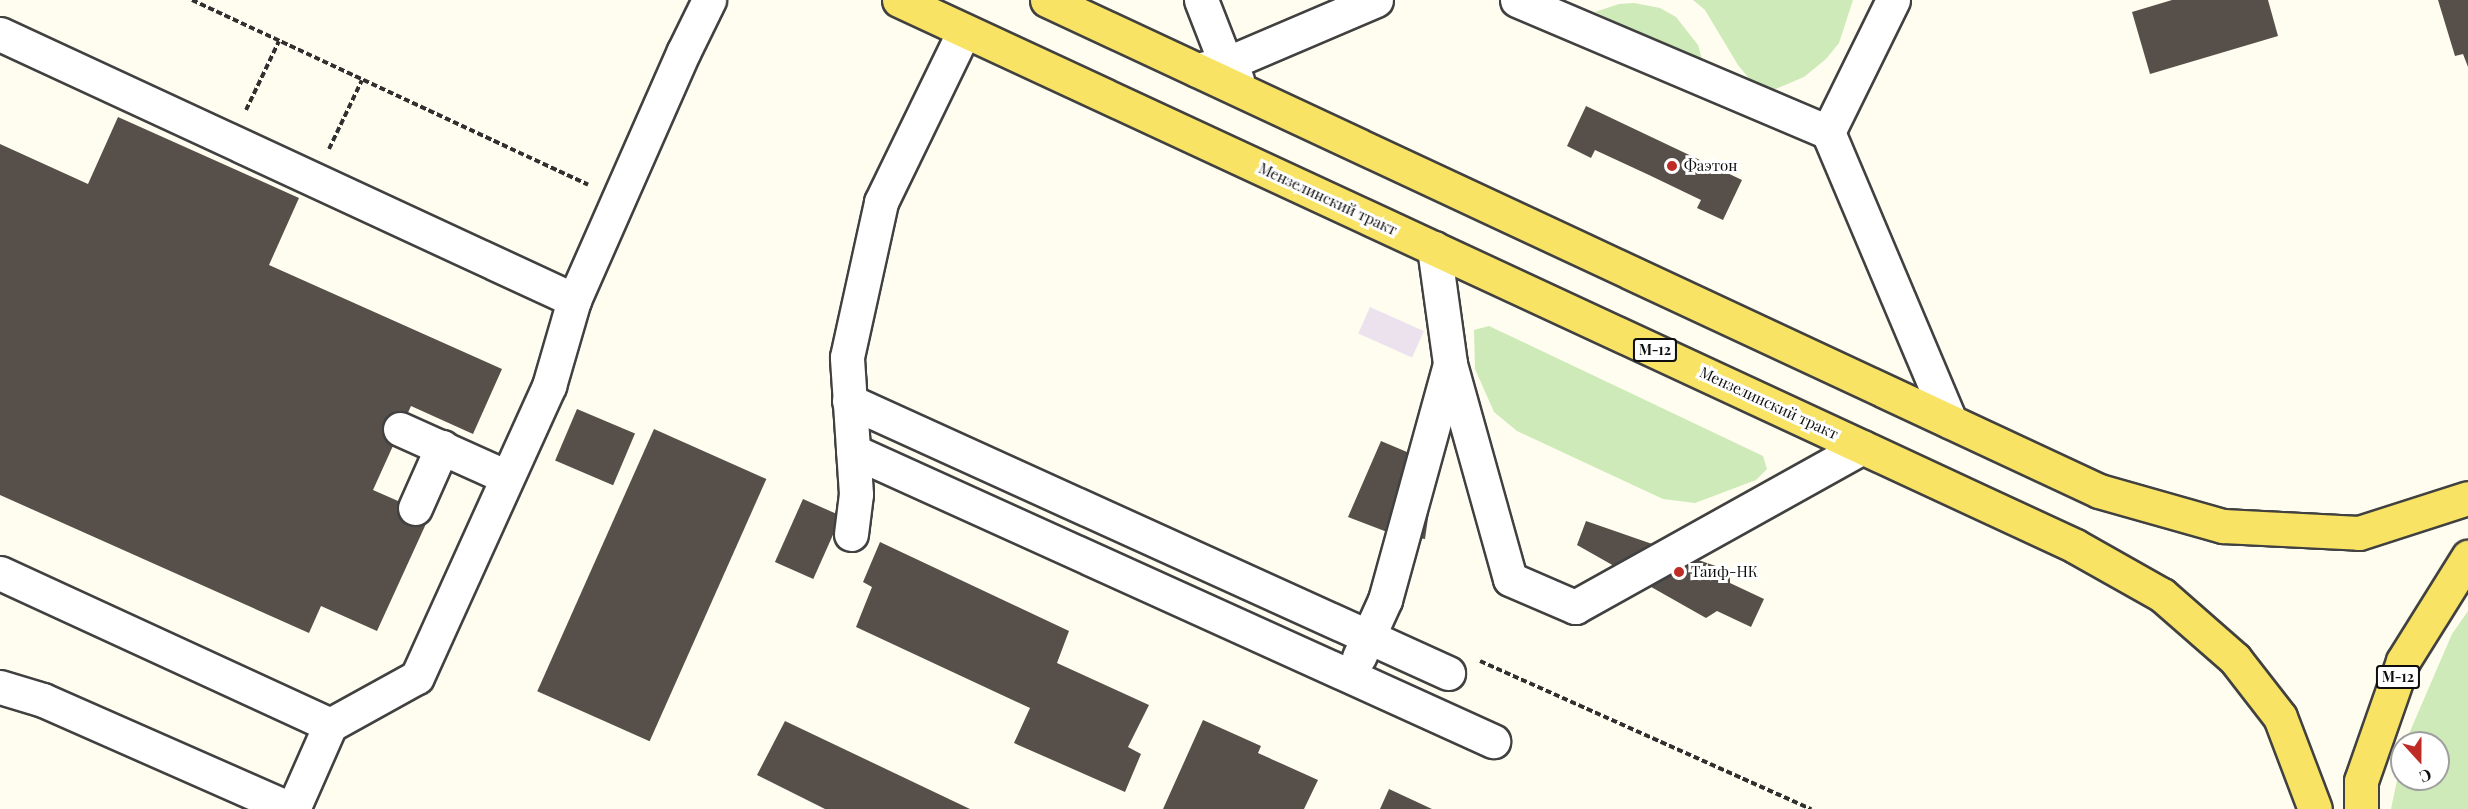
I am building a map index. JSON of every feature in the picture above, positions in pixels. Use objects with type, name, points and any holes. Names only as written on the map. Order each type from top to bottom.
[{"type":"main road","name":"Мензелинский тракт","points":[[899,0],[2075,546],[2162,595],[2235,659],[2280,717],[2315,809]]},
{"type":"main road","points":[[1047,0],[1211,67],[1245,92],[2099,491],[2223,526],[2359,533],[2468,498]]},
{"type":"main road","name":"М-12","points":[[2361,809],[2361,781],[2403,661],[2468,557]]},
{"type":"lane","points":[[0,687],[43,700],[291,809],[330,725],[417,677],[549,386],[574,300],[709,0]]},
{"type":"lane","points":[[1201,0],[1211,67],[1376,0]]},
{"type":"lane","points":[[1517,0],[1828,132],[1950,421]]},
{"type":"lane","points":[[1828,132],[1893,0]]},
{"type":"lane","points":[[851,534],[856,494],[847,357],[881,202],[964,31]]},
{"type":"lane","points":[[0,34],[574,300]]},
{"type":"lane","points":[[1434,248],[1449,364],[1510,579],[1575,607],[1863,447]]},
{"type":"lane","points":[[1350,676],[1385,600],[1449,364]]},
{"type":"lane","points":[[849,401],[1368,637],[1461,666]]},
{"type":"lane","points":[[400,429],[507,477]]},
{"type":"lane","points":[[415,508],[442,447]]},
{"type":"lane","points":[[853,451],[1493,741]]},
{"type":"lane","points":[[0,573],[330,725]]},
{"type":"path","points":[[192,0],[618,199]]},
{"type":"path","points":[[231,141],[279,40]]},
{"type":"path","points":[[314,180],[362,80]]},
{"type":"path","points":[[1461,666],[1811,809]]},
{"type":"shaded area","points":[[1370,307],[1424,331],[1412,357],[1358,333]]},
{"type":"green space","points":[[1693,0],[1853,0],[1839,43],[1826,59],[1804,77],[1773,90],[1761,89],[1751,81],[1738,65],[1705,10]]},
{"type":"green space","points":[[1634,3],[1660,8],[1676,17],[1698,45],[1703,63],[1595,12],[1619,4]]},
{"type":"green space","points":[[1489,326],[1763,456],[1767,469],[1756,480],[1695,503],[1663,499],[1517,431],[1494,412],[1475,369],[1474,330]]},
{"type":"green space","points":[[2468,611],[2468,809],[2391,809],[2395,791],[2450,791],[2450,731],[2410,731],[2452,634]]},
{"type":"building","points":[[2172,0],[2268,0],[2278,36],[2150,74],[2132,12]]},
{"type":"building","points":[[2438,0],[2468,0],[2468,67],[2463,54],[2455,56]]},
{"type":"building","name":"Фаэтон","points":[[1586,106],[1742,180],[1723,220],[1697,208],[1701,200],[1649,175],[1595,150],[1591,158],[1567,146]]},
{"type":"building","points":[[118,117],[299,198],[269,265],[502,369],[473,434],[411,406],[373,490],[430,515],[377,631],[321,606],[309,633],[0,495],[0,144],[88,184]]},
{"type":"building","points":[[577,409],[635,434],[613,485],[555,461]]},
{"type":"building","points":[[654,429],[766,479],[650,741],[537,691]]},
{"type":"building","points":[[1381,441],[1407,452],[1437,456],[1425,539],[1395,535],[1348,517]]},
{"type":"building","points":[[803,499],[841,516],[813,579],[775,562]]},
{"type":"building","points":[[1586,521],[1730,571],[1730,583],[1764,599],[1751,627],[1717,611],[1706,618],[1577,545]]},
{"type":"building","points":[[880,542],[1069,631],[1057,663],[1149,705],[1128,747],[1141,754],[1125,792],[1014,743],[1030,708],[856,627],[872,587],[863,582]]},
{"type":"building","points":[[1203,720],[1261,746],[1258,753],[1318,780],[1304,809],[1163,809]]},
{"type":"building","points":[[785,721],[970,809],[825,809],[757,775]]},
{"type":"building","points":[[1389,789],[1432,809],[1380,809]]},
{"type":"place","name":"Фаэтон","points":[[1672,166]]},
{"type":"place","name":"Таиф-НК","points":[[1679,572]]}]
